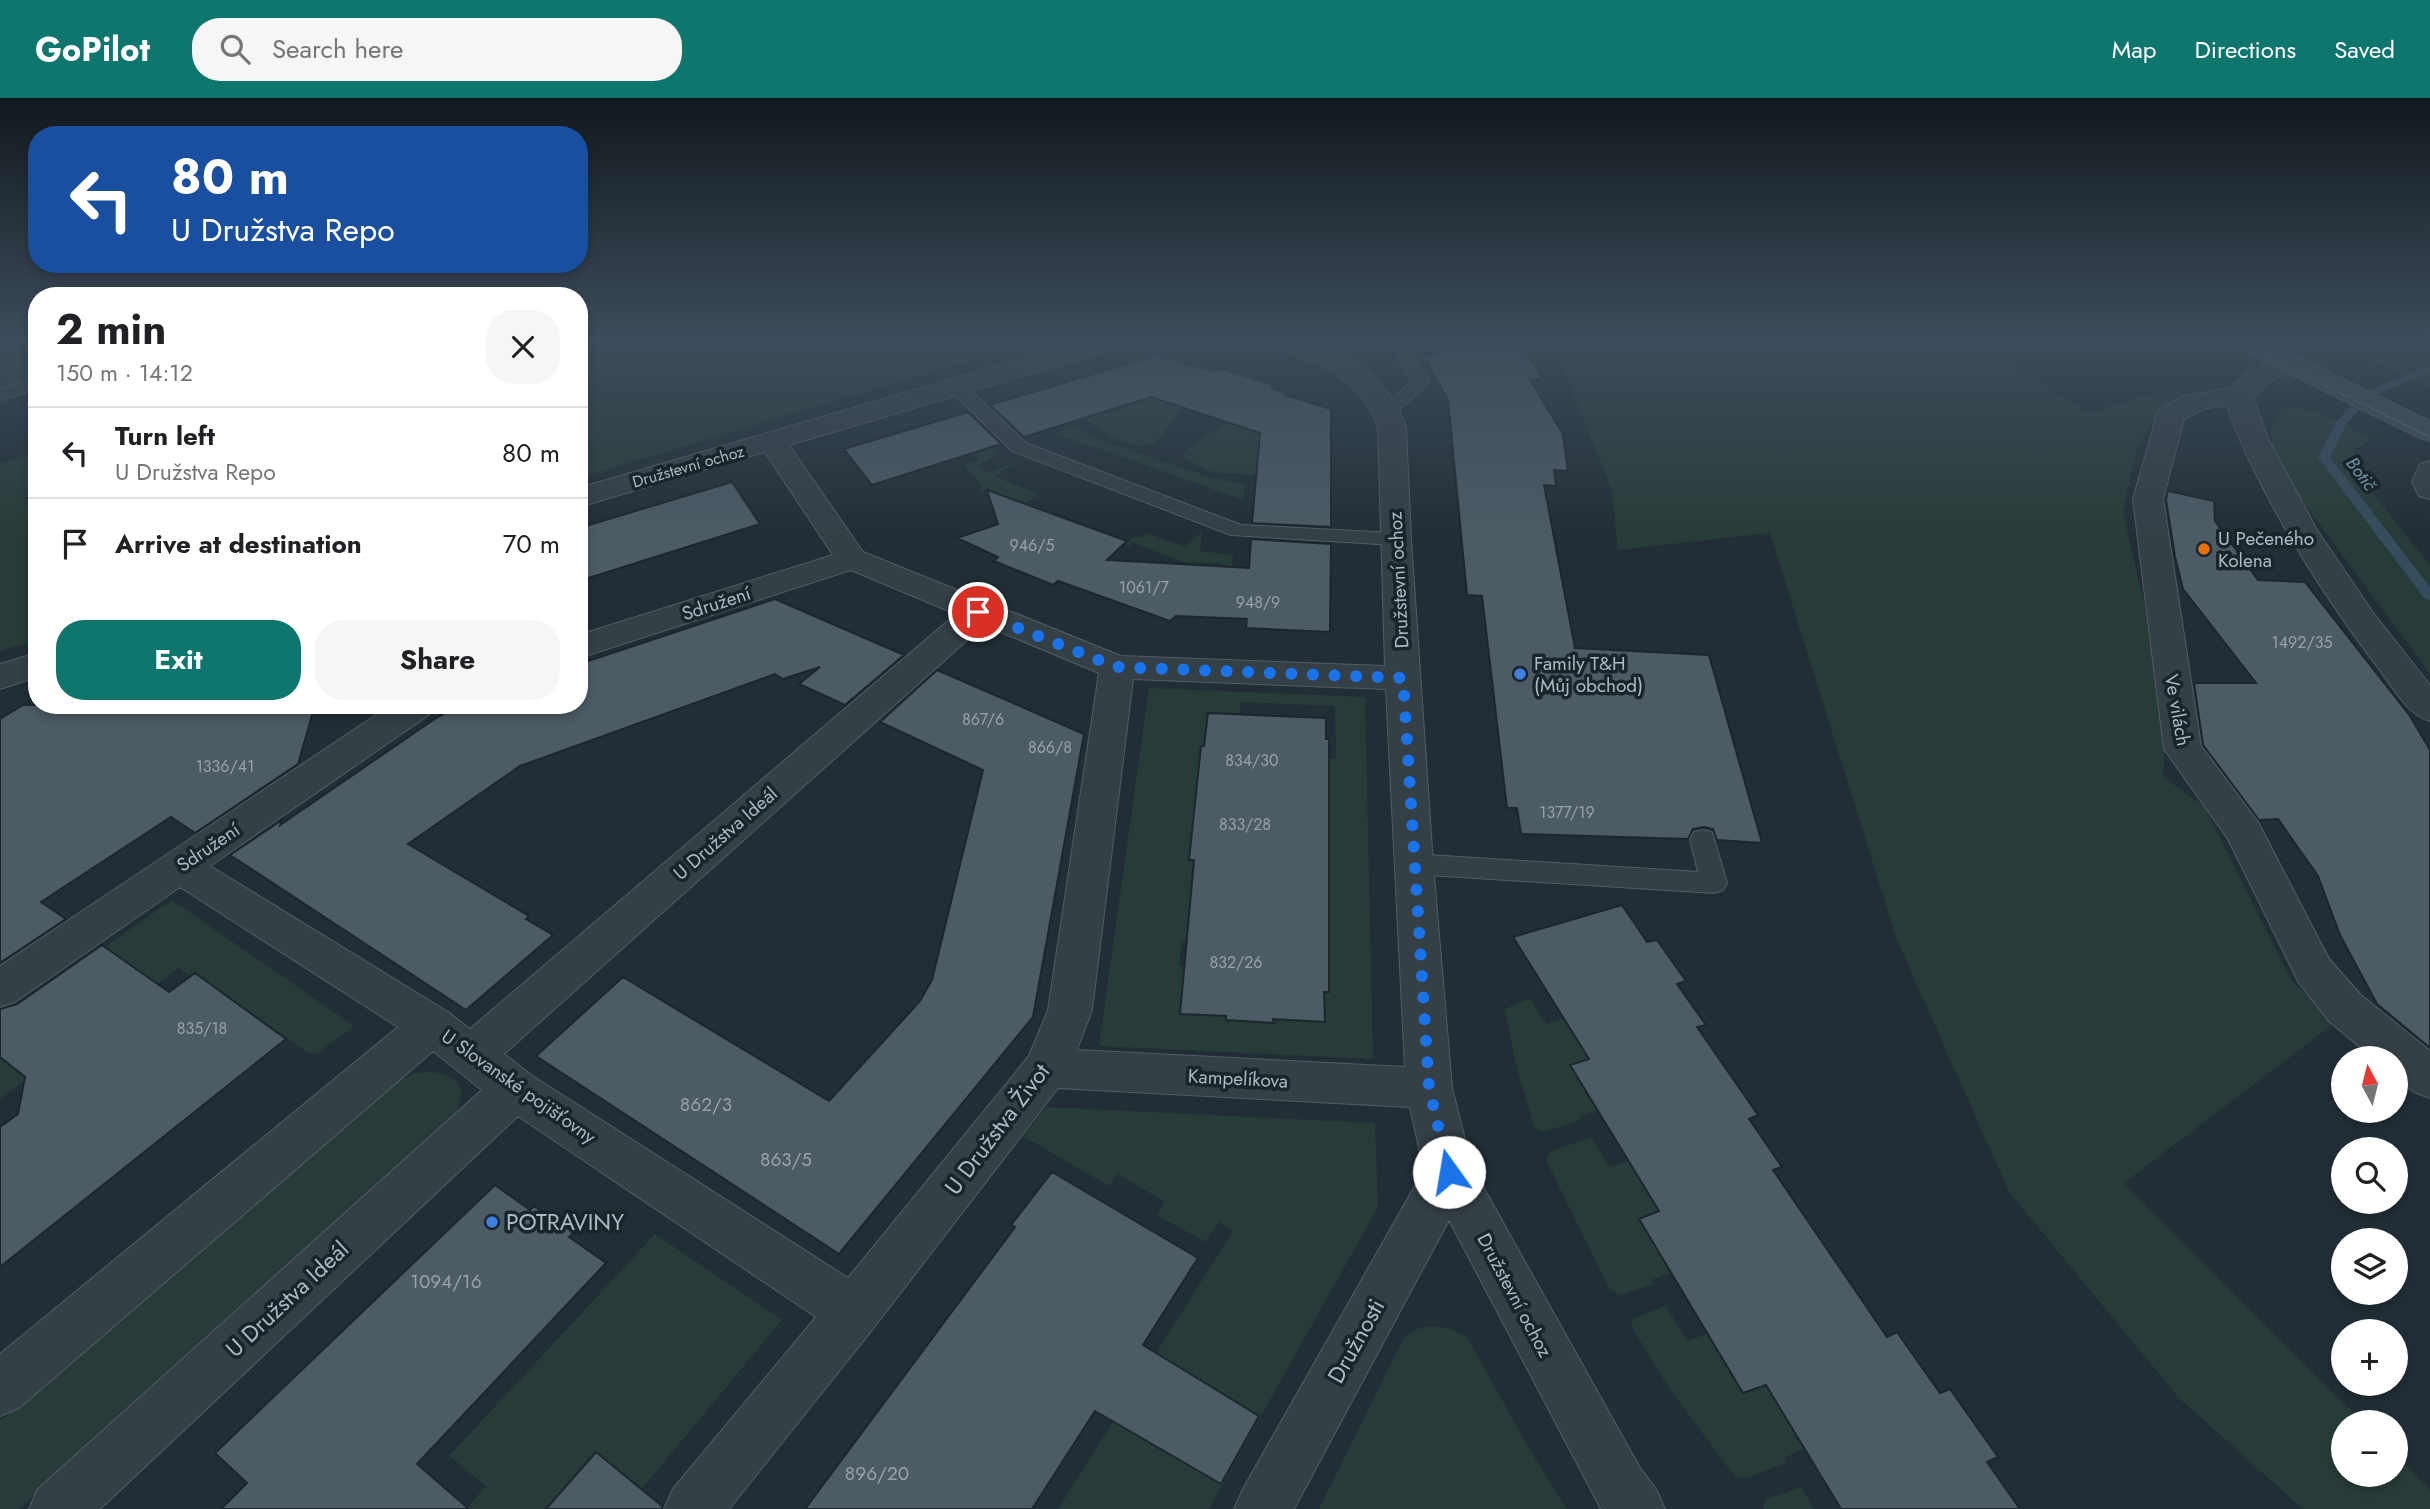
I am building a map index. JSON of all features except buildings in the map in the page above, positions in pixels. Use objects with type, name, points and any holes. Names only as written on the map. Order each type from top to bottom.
[{"type":"street","name":"Družstevní ochoz","points":[[588,495],[897,405]]},
{"type":"street","name":"Družstevní ochoz","points":[[1383,405],[1392,428],[1395,539],[1413,864],[1429,1088],[1449,1172],[1620,1488],[1636,1509]]},
{"type":"street","name":"Ve vilách","points":[[2190,405],[2171,415],[2148,499],[2182,749],[2244,832],[2314,971],[2345,1008],[2430,1078]]},
{"type":"street","points":[[2241,405],[2242,414],[2289,512],[2373,639],[2430,709]]},
{"type":"street","points":[[2374,405],[2430,432]]},
{"type":"street","points":[[772,442],[852,559],[1116,667],[1403,678]]},
{"type":"street","points":[[2430,470],[2427,482],[2430,490]]},
{"type":"street","name":"Sdružení","points":[[588,645],[852,559]]},
{"type":"street","name":"U Družstva Ideál","points":[[473,1054],[978,612]]},
{"type":"street","points":[[0,677],[28,667]]},
{"type":"street","name":"U Družstva Život","points":[[693,1509],[854,1312],[1047,1068],[1070,1010],[1116,667]]},
{"type":"street","name":"Sdružení","points":[[0,989],[179,867],[393,714]]},
{"type":"street","name":"U Slovanské pojišťovny","points":[[179,867],[432,1025],[515,1089],[854,1312]]},
{"type":"street","points":[[0,1389],[432,1025]]},
{"type":"street","name":"Kampelíkova","points":[[1047,1068],[1429,1088]]},
{"type":"street","name":"U Družstva Ideál","points":[[58,1509],[515,1089]]},
{"type":"street","name":"Družnosti","points":[[1263,1509],[1449,1172]]},
{"type":"lane","points":[[975,405],[1019,447],[1238,531],[1395,539]]},
{"type":"lane","points":[[1387,411],[1394,405]]},
{"type":"lane","points":[[1413,864],[1714,883],[1703,839]]},
{"type":"green space","points":[[588,405],[823,405],[588,475]]},
{"type":"green space","points":[[1126,405],[1182,407],[1157,442],[1148,445],[1128,444],[1109,436],[1085,417]]},
{"type":"green space","points":[[1578,405],[2076,405],[2090,413],[2116,405],[2167,405],[2161,408],[2136,451],[2123,512],[2152,638],[2166,727],[2163,777],[2204,806],[2291,980],[2336,1022],[2124,1183],[2331,1391],[2331,1396],[2336,1396],[2350,1410],[2331,1410],[2331,1487],[2408,1487],[2408,1468],[2430,1490],[2430,1509],[2303,1509],[2179,1398],[2009,1192],[1897,940],[1770,533],[1618,550],[1612,490]]},
{"type":"green space","points":[[2282,409],[2316,410],[2372,439],[2355,449],[2356,473],[2430,565],[2430,674],[2296,492],[2273,455],[2271,429]]},
{"type":"green space","points":[[1228,422],[1260,430],[1256,475],[1212,472],[1185,459],[1184,453],[1187,449]]},
{"type":"green space","points":[[1074,427],[1103,441],[1212,478],[1244,484],[1244,500],[1054,433]]},
{"type":"green space","points":[[990,445],[997,455],[976,466],[987,473],[1013,463],[996,477],[1038,494],[1026,503],[978,489],[983,487],[964,465],[979,460],[975,455],[989,450]]},
{"type":"green space","points":[[28,455],[28,643],[0,651],[0,463]]},
{"type":"green space","points":[[1202,532],[1200,551],[1233,555],[1232,566],[1225,567],[1225,563],[1183,562],[1133,543],[1129,546],[1125,544],[1134,536],[1141,538],[1147,533],[1185,547]]},
{"type":"green space","points":[[1149,688],[1365,697],[1373,1059],[1099,1046]],"holes":[[[1241,702],[1335,706],[1336,759],[1329,759],[1324,1021],[1273,1019],[1273,1023],[1226,1020],[1226,1016],[1180,1014],[1184,967],[1179,966],[1182,942],[1187,942],[1194,860],[1189,859],[1203,766],[1198,765],[1200,746],[1204,746],[1208,713],[1239,714]]]},
{"type":"green space","points":[[172,900],[354,1026],[317,1054],[308,1053],[195,973],[190,976],[179,968],[0,1099],[0,1057],[53,983]]},
{"type":"green space","points":[[1530,999],[1546,1024],[1565,1018],[1589,1059],[1570,1065],[1598,1110],[1580,1116],[1581,1120],[1543,1132],[1534,1127],[1515,1060],[1505,1009]]},
{"type":"green space","points":[[432,1072],[450,1077],[460,1087],[462,1091],[456,1114],[19,1509],[0,1509],[0,1421],[397,1082],[415,1073]]},
{"type":"green space","points":[[1046,1107],[1375,1123],[1378,1207],[1209,1509],[1058,1509],[1233,1231],[1219,1222],[1205,1242],[1157,1215],[1165,1202],[1118,1174],[1109,1186],[1023,1136]],"holes":[[[1201,1381],[1259,1416],[1221,1484],[1186,1465]]]},
{"type":"green space","points":[[1591,1137],[1610,1167],[1629,1160],[1659,1211],[1639,1219],[1672,1273],[1651,1280],[1654,1284],[1621,1295],[1610,1290],[1546,1160],[1550,1152]]},
{"type":"green space","points":[[655,1234],[782,1320],[625,1509],[466,1509],[486,1486],[449,1456]]},
{"type":"green space","points":[[1666,1306],[1687,1341],[1709,1333],[1743,1393],[1766,1385],[1805,1448],[1784,1458],[1786,1463],[1747,1478],[1735,1477],[1669,1388],[1631,1326],[1634,1318]]},
{"type":"green space","points":[[1433,1326],[1451,1329],[1467,1337],[1530,1450],[1567,1509],[1319,1509],[1403,1339],[1417,1329]]},
{"type":"green space","points":[[1801,1487],[1814,1509],[1763,1509],[1765,1500]]},
{"type":"waterway","name":"Botič","points":[[2358,405],[2341,423],[2324,457],[2430,596]]},
{"type":"tram line","points":[[2364,405],[2430,437]]},
{"type":"place","name":"U Pečeného Kolena","points":[[2204,549]]},
{"type":"place","name":"Family T&H (Můj obchod)","points":[[1520,674]]},
{"type":"place","name":"POTRAVINY","points":[[492,1222]]},
{"type":"route","points":[[978,612],[1116,667],[1403,678],[1429,1088],[1449,1172]]}]
